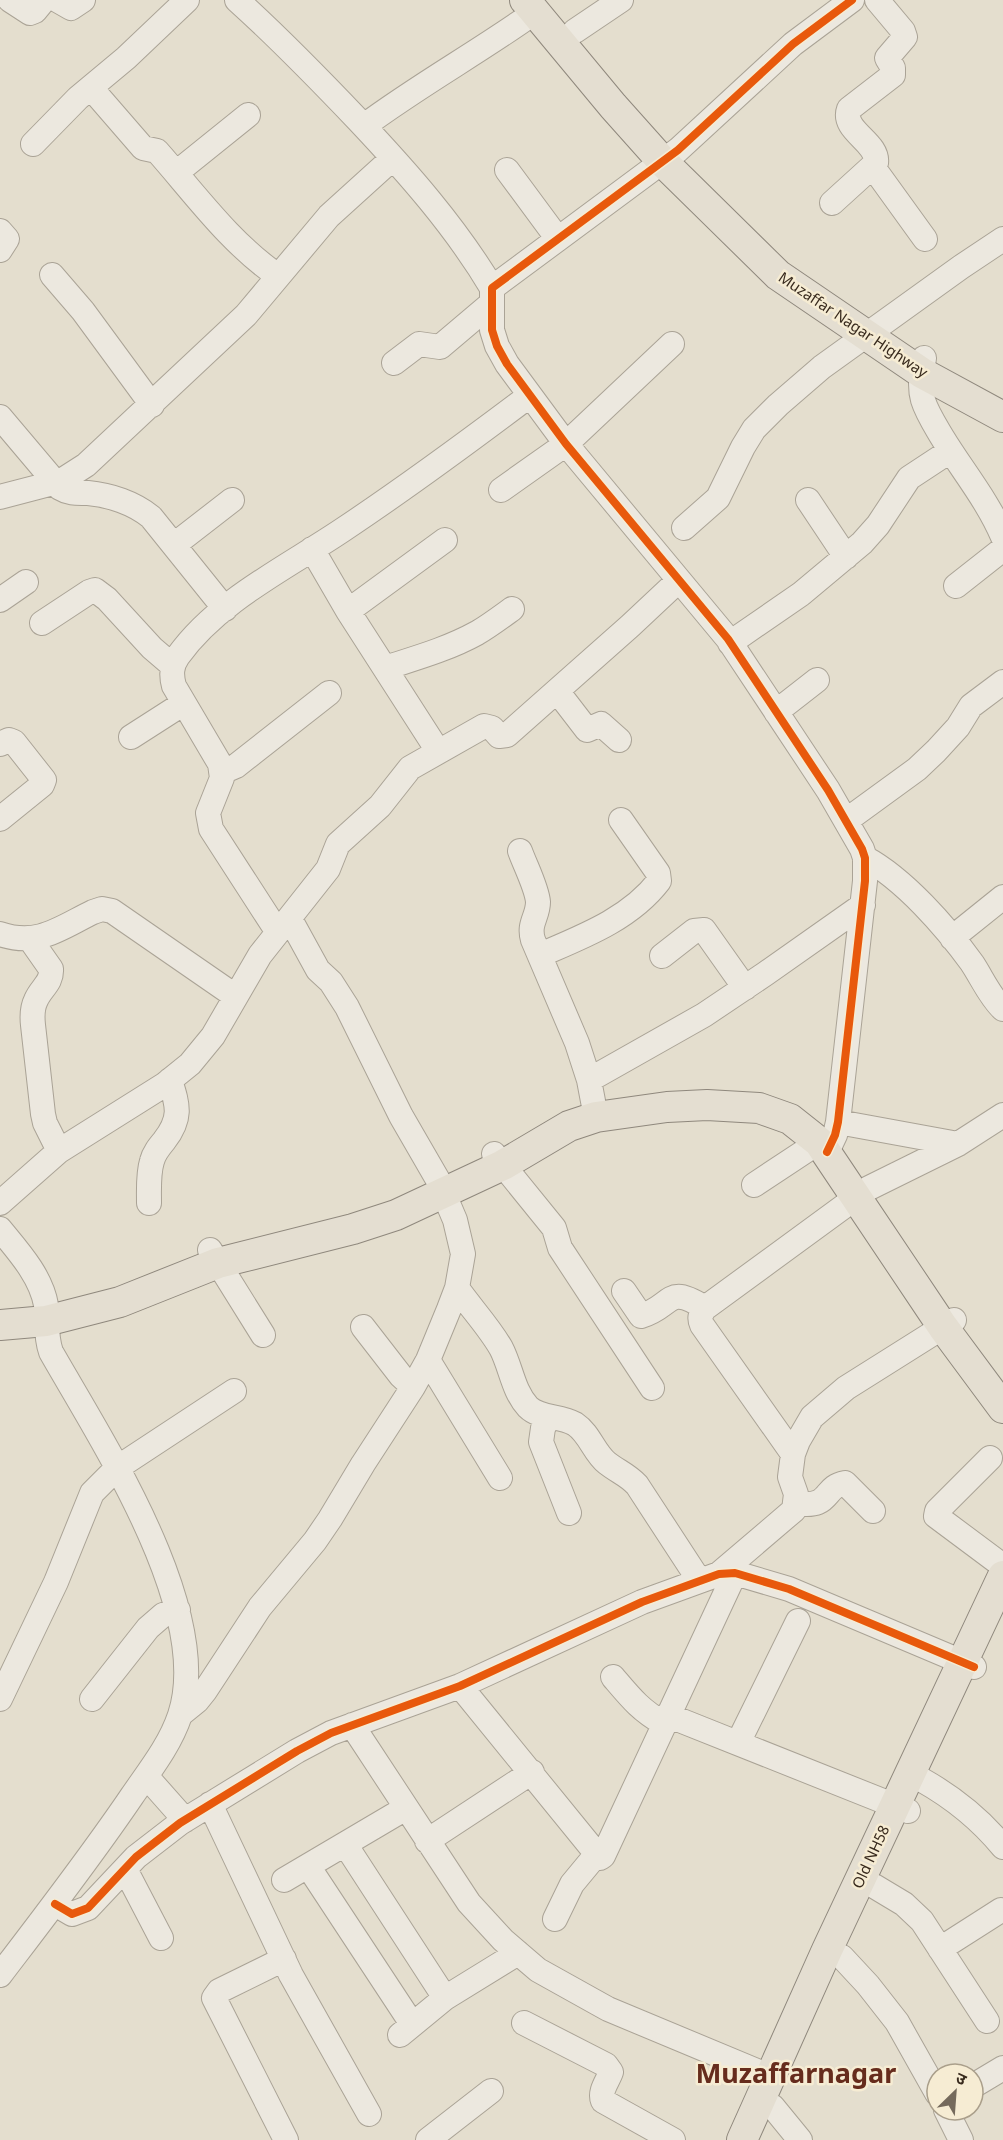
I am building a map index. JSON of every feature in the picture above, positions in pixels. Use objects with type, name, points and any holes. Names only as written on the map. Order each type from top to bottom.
[{"type":"main road","name":"Muzaffar Nagar Highway","points":[[537,4],[575,31],[627,93],[671,156]]},
{"type":"main road","name":"Muzaffar Nagar Highway","points":[[537,4],[613,106],[671,156],[787,264],[874,331],[1003,417]]},
{"type":"main road","name":"Muzaffar Nagar Highway","points":[[923,364],[1003,401]]},
{"type":"main road","points":[[0,1324],[46,1314],[115,1287],[441,1187],[498,1160],[563,1112],[593,1101],[707,1089],[762,1094],[797,1106],[830,1138],[863,1193],[1003,1408]]},
{"type":"main road","points":[[0,1316],[46,1314]]},
{"type":"main road","points":[[949,1323],[1003,1384]]},
{"type":"main road","name":"Old NH58","points":[[757,2140],[874,1886],[901,1809],[922,1780],[1003,1576]]},
{"type":"main road","name":"Old NH58","points":[[742,2140],[968,1664],[1003,1608]]},
{"type":"street","points":[[10,0],[30,13],[35,11],[44,0]]},
{"type":"street","points":[[57,0],[71,8],[83,0]]},
{"type":"street","points":[[33,144],[187,0]]},
{"type":"street","points":[[237,0],[304,63],[364,126],[471,252],[492,295],[492,330],[497,346],[529,396],[730,643],[858,838],[865,858],[862,905],[830,1138]]},
{"type":"street","points":[[575,31],[621,0]]},
{"type":"street","points":[[394,363],[419,344],[440,347],[492,295],[558,239],[671,156],[793,44],[852,0]]},
{"type":"street","points":[[832,203],[876,163],[876,154],[849,122],[848,113],[849,109],[893,75],[894,71],[887,58],[904,37],[903,31],[877,0]]},
{"type":"street","points":[[364,126],[399,100],[475,54],[537,4]]},
{"type":"street","points":[[91,88],[143,148],[157,151],[237,243],[278,276]]},
{"type":"street","points":[[176,173],[248,115]]},
{"type":"street","points":[[0,497],[55,483],[75,474],[86,465],[246,315],[329,216],[393,158]]},
{"type":"street","points":[[873,167],[925,239]]},
{"type":"street","points":[[507,170],[558,239]]},
{"type":"street","points":[[0,231],[7,239],[0,250]]},
{"type":"street","points":[[684,528],[718,498],[743,447],[754,429],[767,415],[822,367],[1003,239]]},
{"type":"street","points":[[52,275],[102,335],[152,405]]},
{"type":"street","points":[[501,490],[566,444],[672,344]]},
{"type":"street","points":[[923,364],[923,399],[930,416],[950,451],[989,508],[1003,537]]},
{"type":"street","points":[[181,1714],[205,1691],[260,1607],[315,1541],[413,1387],[428,1360],[457,1288],[463,1254],[461,1239],[441,1187],[400,1116],[347,1007],[331,982],[318,970],[211,829],[208,813],[222,778],[222,772],[220,764],[174,686],[171,676],[173,666],[183,649],[225,609],[276,571],[397,493],[529,396]]},
{"type":"street","points":[[0,417],[55,483],[68,493],[90,493],[116,499],[142,509],[151,517],[225,609]]},
{"type":"street","points":[[730,643],[793,600],[846,557],[878,525],[909,478],[950,451]]},
{"type":"street","points":[[174,545],[232,500]]},
{"type":"street","points":[[808,500],[846,557]]},
{"type":"street","points":[[348,611],[445,540]]},
{"type":"street","points":[[312,549],[348,611],[438,751]]},
{"type":"street","points":[[956,586],[1003,549]]},
{"type":"street","points":[[0,1203],[59,1151],[170,1080],[190,1064],[213,1036],[260,955],[328,870],[338,844],[380,806],[410,768],[484,726],[492,728],[499,736],[507,735],[678,581]]},
{"type":"street","points":[[0,600],[26,582]]},
{"type":"street","points":[[42,623],[94,590],[107,599],[152,648],[173,666]]},
{"type":"street","points":[[385,669],[434,653],[456,643],[478,632],[512,609]]},
{"type":"street","points":[[776,712],[816,680]]},
{"type":"street","points":[[847,820],[930,757],[949,739],[971,706],[1003,682]]},
{"type":"street","points":[[557,692],[587,730],[601,724],[619,740]]},
{"type":"street","points":[[222,772],[236,766],[329,693]]},
{"type":"street","points":[[131,737],[184,703]]},
{"type":"street","points":[[0,744],[9,740],[14,742],[44,780],[0,819]]},
{"type":"street","points":[[540,955],[594,932],[619,917],[659,881],[657,873],[621,820]]},
{"type":"street","points":[[520,851],[538,899],[531,932],[578,1043],[593,1101],[704,1015],[862,905]]},
{"type":"street","points":[[865,858],[895,879],[952,938],[1003,1010]]},
{"type":"street","points":[[952,938],[1003,897]]},
{"type":"street","points":[[0,934],[16,939],[40,938],[93,912],[102,909],[112,911],[235,996]]},
{"type":"street","points":[[662,956],[694,931],[704,930],[745,988]]},
{"type":"street","points":[[30,939],[51,969],[49,982],[35,1001],[32,1013],[40,1101],[45,1123],[59,1151]]},
{"type":"street","points":[[149,1203],[152,1160],[173,1129],[178,1113],[170,1080]]},
{"type":"street","points":[[793,1454],[702,1325],[699,1318],[705,1308],[863,1193],[958,1144],[1003,1115]]},
{"type":"street","points":[[754,1185],[830,1138],[958,1144]]},
{"type":"street","points":[[498,1160],[554,1228],[560,1248],[652,1388]]},
{"type":"street","points":[[0,1229],[30,1267],[40,1288],[46,1314],[46,1338],[51,1352],[117,1468],[162,1564],[178,1610],[186,1658],[186,1687],[181,1714],[169,1742],[87,1863],[0,1975]]},
{"type":"street","points":[[214,1256],[262,1335]]},
{"type":"street","points":[[457,1288],[500,1346],[526,1405],[533,1411],[573,1423],[582,1430],[607,1463],[629,1476],[718,1576],[789,1589],[968,1664]]},
{"type":"street","points":[[624,1291],[640,1316],[677,1296],[688,1298],[705,1308]]},
{"type":"street","points":[[55,1904],[65,1912],[80,1913],[88,1908],[152,1844],[185,1820],[297,1751],[331,1733],[460,1686],[642,1602],[718,1576],[794,1510],[796,1494],[790,1477],[793,1454],[812,1417],[825,1404],[876,1369],[949,1323]]},
{"type":"street","points":[[363,1327],[401,1376],[413,1387]]},
{"type":"street","points":[[428,1360],[500,1478]]},
{"type":"street","points":[[0,1699],[71,1550],[88,1500],[99,1485],[117,1468],[234,1390]]},
{"type":"street","points":[[549,1417],[543,1428],[541,1442],[568,1513]]},
{"type":"street","points":[[990,1458],[937,1511],[936,1516],[1003,1566]]},
{"type":"street","points":[[796,1503],[813,1505],[818,1503],[838,1485],[845,1483],[873,1511]]},
{"type":"street","points":[[460,1686],[600,1858],[603,1856],[665,1719],[718,1576]]},
{"type":"street","points":[[92,1699],[148,1628],[164,1615],[178,1610]]},
{"type":"street","points":[[738,1743],[798,1621]]},
{"type":"street","points":[[613,1677],[645,1713],[738,1743],[901,1809]]},
{"type":"street","points":[[352,1725],[469,1903],[503,1940],[538,1970],[608,2009],[771,2077]]},
{"type":"street","points":[[427,1841],[532,1772]]},
{"type":"street","points":[[146,1776],[185,1820]]},
{"type":"street","points":[[922,1780],[950,1795],[970,1812],[1003,1847]]},
{"type":"street","points":[[210,1804],[320,2030],[369,2114]]},
{"type":"street","points":[[284,1880],[406,1808]]},
{"type":"street","points":[[345,1844],[445,1998]]},
{"type":"street","points":[[555,1919],[572,1884],[596,1855]]},
{"type":"street","points":[[308,1866],[406,2029],[445,1998],[518,1953]]},
{"type":"street","points":[[125,1869],[161,1938]]},
{"type":"street","points":[[874,1886],[913,1910],[987,2020]]},
{"type":"street","points":[[940,1949],[1001,1910]]},
{"type":"street","points":[[842,1957],[897,2022],[925,2072]]},
{"type":"street","points":[[284,1959],[219,1991],[214,1998],[286,2140]]},
{"type":"street","points":[[524,2023],[606,2065],[611,2072],[601,2096],[603,2101],[673,2140]]},
{"type":"street","points":[[985,2079],[1003,2068]]},
{"type":"street","points":[[429,2140],[491,2091]]},
{"type":"street","points":[[773,2107],[800,2140]]},
{"type":"street","points":[[952,2122],[961,2140]]},
{"type":"cycle path","points":[[827,1152],[838,1122],[865,881],[865,858],[862,849],[828,790],[728,639],[566,444],[507,364],[497,346],[492,330],[492,288],[678,150],[793,44],[852,0]]},
{"type":"cycle path","points":[[55,1904],[72,1914],[88,1908],[136,1857],[180,1823],[297,1751],[331,1733],[460,1686],[642,1602],[719,1574],[735,1573],[789,1589],[974,1667]]},
{"type":"district","name":"Muzaffarnagar","points":[[796,2074]]}]
